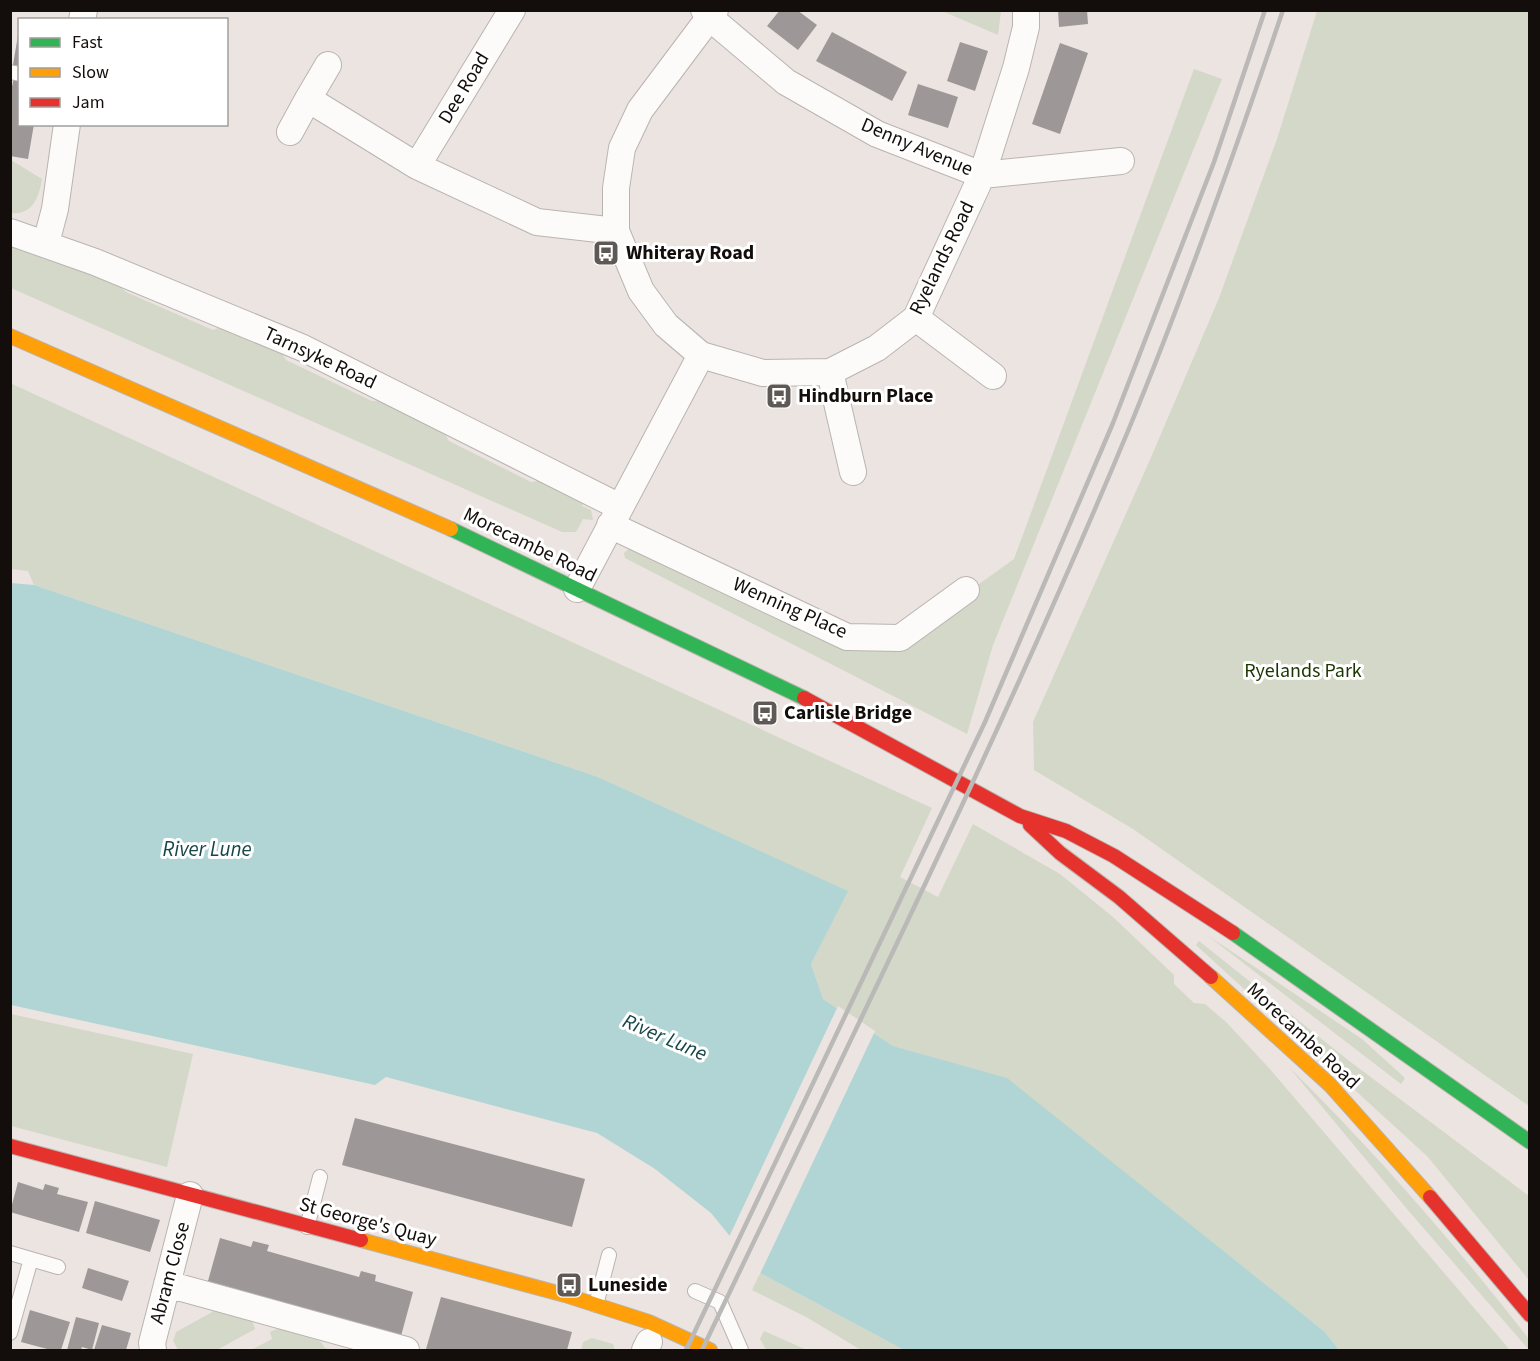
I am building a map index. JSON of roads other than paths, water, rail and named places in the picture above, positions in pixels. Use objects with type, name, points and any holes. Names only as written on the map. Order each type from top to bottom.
[{"type":"main road","name":"Morecambe Road","points":[[10,336],[385,498],[780,686],[904,750],[1020,816],[1066,831],[1114,856],[1172,893],[1436,1074],[1530,1142]]},
{"type":"main road","name":"Morecambe Road","points":[[1020,816],[1060,854],[1119,897],[1178,948],[1330,1085],[1473,1245],[1530,1315]]},
{"type":"main road","name":"St George's Quay","points":[[10,1146],[596,1305],[649,1322],[710,1350]]},
{"type":"street","name":"Dee Road","points":[[417,166],[512,10]]},
{"type":"street","name":"Ryelands Road","points":[[709,13],[640,110],[621,148],[616,188],[615,231],[641,291],[666,325],[701,355],[763,373],[830,372],[877,348],[916,318],[982,175],[1016,68],[1026,27],[1026,10]]},
{"type":"street","name":"Denny Avenue","points":[[709,13],[786,82],[877,134],[982,175],[1121,161]]},
{"type":"street","points":[[290,132],[328,65]]},
{"type":"street","points":[[308,99],[417,166],[537,222],[615,231]]},
{"type":"street","points":[[46,243],[55,209],[68,126]]},
{"type":"street","name":"Tarnsyke Road","points":[[10,232],[46,243],[303,348],[615,516]]},
{"type":"street","points":[[916,318],[993,376]]},
{"type":"street","points":[[577,589],[701,355]]},
{"type":"street","points":[[830,372],[853,472]]},
{"type":"street","name":"Wenning Place","points":[[615,516],[847,637],[900,638],[966,590]]},
{"type":"street","name":"Abram Close","points":[[153,1350],[152,1343],[189,1195]]},
{"type":"street","points":[[167,1284],[405,1350]]},
{"type":"lane","points":[[307,1227],[320,1178]]},
{"type":"lane","points":[[10,1253],[58,1267]]},
{"type":"lane","points":[[596,1305],[609,1256]]},
{"type":"lane","points":[[10,1333],[31,1259]]},
{"type":"lane","points":[[694,1291],[720,1302],[741,1350]]},
{"type":"water","name":"River Lune","points":[[11,583],[34,585],[598,777],[848,891],[811,964],[823,999],[893,1046],[1007,1078],[1325,1332],[1339,1350],[904,1350],[760,1273],[711,1213],[655,1169],[597,1133],[386,1077],[375,1085],[11,1005]]},
{"type":"railway","points":[[686,1350],[985,722],[1113,423],[1214,162],[1265,10]]},
{"type":"railway","points":[[702,1350],[921,894],[1078,548],[1170,327],[1283,10]]},
{"type":"place","name":"Whiteray Road","points":[[606,253]]},
{"type":"place","name":"Hindburn Place","points":[[779,396]]},
{"type":"place","name":"Carlisle Bridge","points":[[765,713]]},
{"type":"place","name":"Luneside","points":[[569,1285]]},
{"type":"park label","name":"Ryelands Park","points":[[1303,671]]}]
